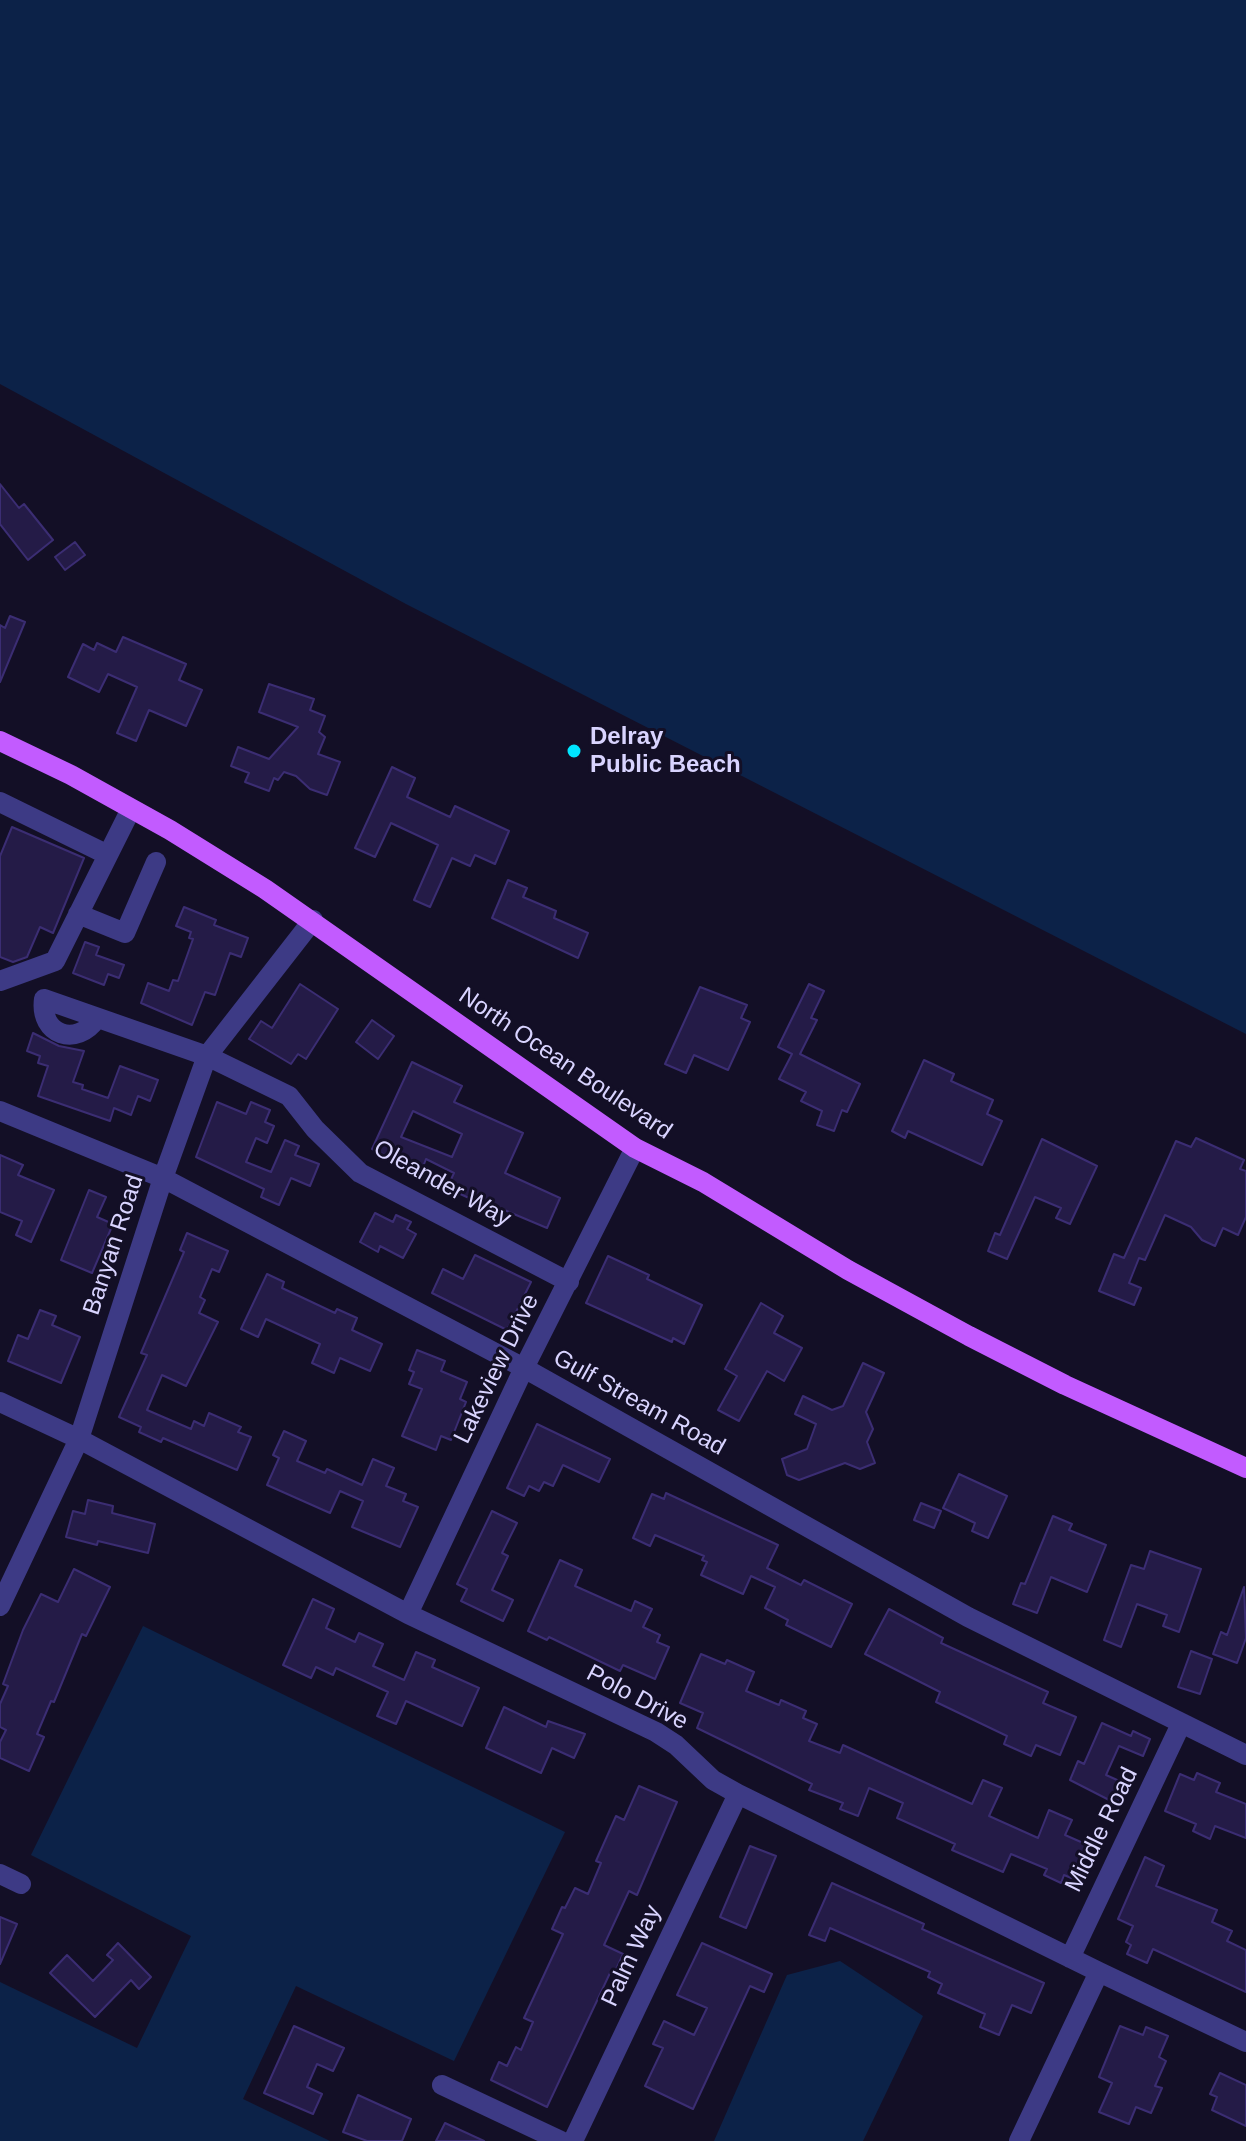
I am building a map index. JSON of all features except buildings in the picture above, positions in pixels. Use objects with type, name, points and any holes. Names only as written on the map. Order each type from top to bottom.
[{"type":"main road","name":"North Ocean Boulevard","points":[[0,741],[71,775],[170,830],[313,920],[635,1148],[703,1182],[848,1270],[969,1336],[1065,1385],[1246,1468]]},
{"type":"street","points":[[0,802],[108,855]]},
{"type":"street","points":[[0,981],[55,961],[131,809]]},
{"type":"street","points":[[78,914],[125,933],[156,862]]},
{"type":"street","name":"Banyan Road","points":[[0,1606],[79,1439],[163,1178],[207,1056],[313,920]]},
{"type":"street","name":"Oleander Way","points":[[44,999],[207,1056],[289,1096],[315,1129],[360,1173],[569,1282]]},
{"type":"street","name":"Gulf Stream Road","points":[[0,1111],[163,1178],[524,1368],[968,1617],[1246,1755]]},
{"type":"street","name":"Lakeview Drive","points":[[408,1614],[524,1368],[635,1148]]},
{"type":"street","name":"Polo Drive","points":[[0,1402],[79,1439],[408,1614],[656,1732],[676,1745],[713,1780],[738,1794],[1246,2042]]},
{"type":"street","name":"Middle Road","points":[[1070,1958],[1181,1724]]},
{"type":"street","name":"Palm Way","points":[[573,2141],[738,1794]]},
{"type":"street","points":[[0,1874],[21,1884]]},
{"type":"street","points":[[1019,2141],[1099,1972]]},
{"type":"street","points":[[442,2085],[561,2141]]},
{"type":"water","points":[[0,0],[1246,0],[1246,1034],[406,604],[0,384]]},
{"type":"water","points":[[143,1626],[565,1832],[454,2061],[296,1986],[243,2099],[330,2141],[0,2141],[0,1982],[137,2048],[191,1936],[31,1855]]},
{"type":"water","points":[[840,1961],[923,2016],[863,2141],[714,2141],[787,1975]]},
{"type":"place","name":"Delray Public Beach","points":[[574,751]]}]
